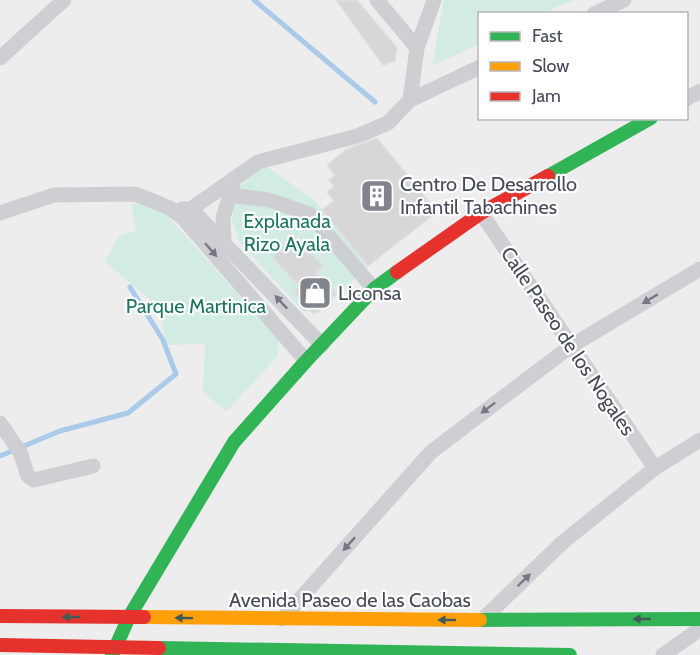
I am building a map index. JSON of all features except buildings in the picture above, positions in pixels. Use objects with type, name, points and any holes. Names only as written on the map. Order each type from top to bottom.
[{"type":"main road","points":[[113,650],[129,617],[234,442],[374,289],[481,213],[647,120]]},
{"type":"main road","name":"Avenida Paseo de las Caobas","points":[[0,616],[482,620],[700,619]]},
{"type":"main road","points":[[0,645],[113,650],[570,655]]},
{"type":"street","points":[[0,58],[64,0]]},
{"type":"street","points":[[377,0],[417,48]]},
{"type":"street","points":[[410,100],[417,48],[434,0]]},
{"type":"street","points":[[598,12],[624,0]]},
{"type":"street","points":[[188,214],[237,175],[258,162],[357,136],[388,123],[410,100],[478,68]]},
{"type":"street","points":[[224,241],[223,217],[237,175]]},
{"type":"street","points":[[0,213],[54,195],[135,194],[188,214],[224,241],[321,345]]},
{"type":"street","points":[[230,195],[269,200],[310,214],[374,289]]},
{"type":"street","name":"Calle Paseo de los Nogales","points":[[481,213],[656,468]]},
{"type":"street","points":[[188,214],[306,361]]},
{"type":"street","points":[[282,619],[431,452],[571,346],[700,270]]},
{"type":"street","points":[[2,425],[20,452],[28,476],[34,480],[93,466]]},
{"type":"street","points":[[482,620],[563,542],[656,468],[700,440]]},
{"type":"street","points":[[663,655],[700,629]]},
{"type":"green space","points":[[444,0],[573,0],[546,12],[478,12],[478,44],[432,66]]},
{"type":"green space","name":"Explanada Rizo Ayala","points":[[264,165],[312,198],[368,266],[319,313],[304,312],[239,242],[232,220],[234,199],[244,181]]},
{"type":"green space","name":"Parque Martinica","points":[[131,204],[149,204],[165,213],[279,340],[277,357],[226,412],[203,391],[205,344],[167,345],[157,305],[105,262],[119,236],[136,231]]},
{"type":"waterway","points":[[254,0],[375,102]]},
{"type":"waterway","points":[[0,456],[60,431],[128,413],[176,374],[163,340],[130,287]]},
{"type":"traffic: fast","points":[[548,176],[647,120]]},
{"type":"traffic: fast","points":[[112,655],[129,617],[234,442],[374,289],[397,272]]},
{"type":"traffic: fast","points":[[480,620],[700,619]]},
{"type":"traffic: fast","points":[[159,648],[570,655]]},
{"type":"traffic: slow","points":[[144,617],[480,620]]},
{"type":"traffic: jam","points":[[397,272],[481,213],[548,176]]},
{"type":"traffic: jam","points":[[0,616],[144,617]]},
{"type":"traffic: jam","points":[[0,645],[159,648]]},
{"type":"place","name":"Centro De Desarrollo Infantil Tabachines","points":[[377,196]]},
{"type":"place","name":"Liconsa","points":[[315,293]]}]
